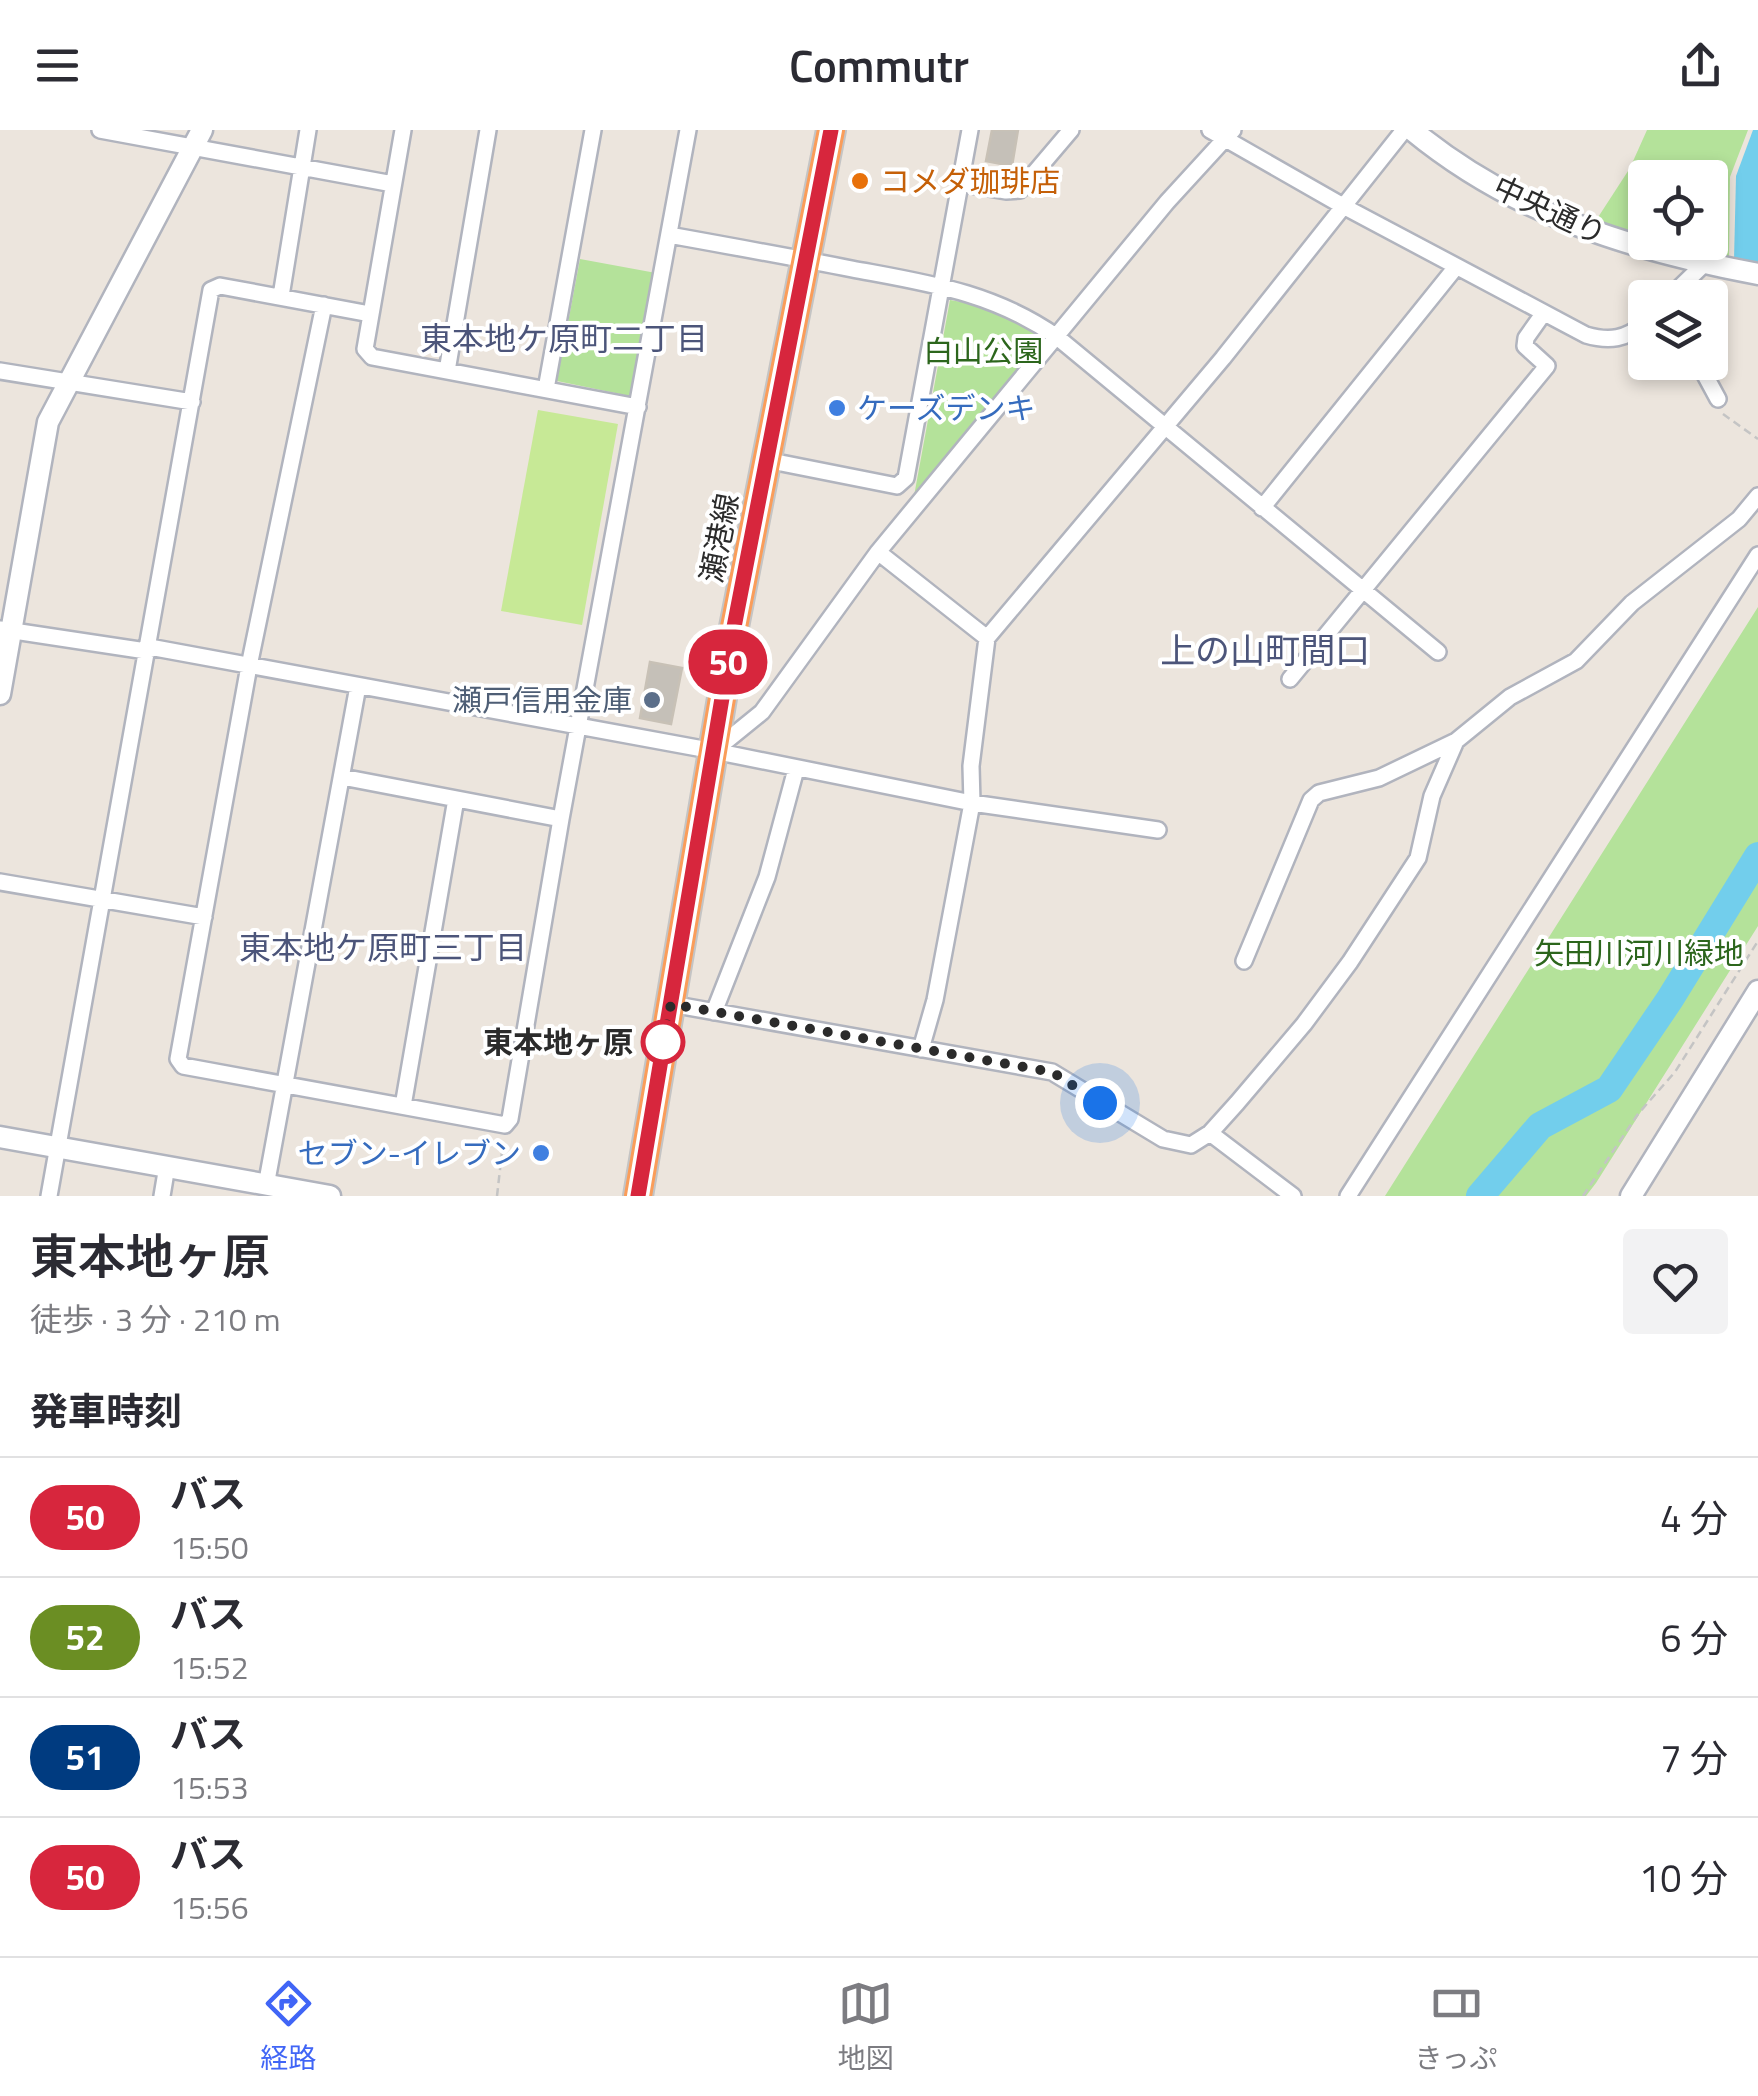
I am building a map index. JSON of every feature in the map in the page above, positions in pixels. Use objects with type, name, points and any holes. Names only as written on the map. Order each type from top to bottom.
[{"type":"highway","name":"瀬港線","points":[[638,1196],[766,460],[831,130]]},
{"type":"street","points":[[100,130],[198,139],[301,168],[392,184]]},
{"type":"street","points":[[281,296],[308,130]]},
{"type":"street","points":[[404,130],[365,350],[372,357],[638,407]]},
{"type":"street","points":[[447,371],[488,130]]},
{"type":"street","points":[[546,389],[592,130]]},
{"type":"street","points":[[324,305],[248,666],[178,1059],[184,1066],[505,1125],[510,1120],[561,819],[688,130]]},
{"type":"street","points":[[766,460],[897,486],[906,478],[970,130]]},
{"type":"street","points":[[959,184],[1020,190],[1071,130]]},
{"type":"street","points":[[1210,130],[1229,135],[1343,206],[1543,314],[1603,340],[1628,334]]},
{"type":"street","points":[[922,1048],[935,1000],[972,803],[971,766],[986,638],[1165,427],[1404,130]]},
{"type":"street","name":"中央通り","points":[[1412,130],[1516,198],[1586,231],[1656,253],[1758,274]]},
{"type":"street","points":[[714,752],[762,712],[878,552],[1167,202],[1229,135]]},
{"type":"street","points":[[0,694],[6,630],[48,422],[198,139]]},
{"type":"street","points":[[669,234],[940,286],[993,300],[1057,337],[1438,652]]},
{"type":"street","points":[[1693,280],[1705,263]]},
{"type":"street","points":[[1262,508],[1456,267]]},
{"type":"street","points":[[50,1196],[214,286],[370,314]]},
{"type":"street","points":[[1290,679],[1547,366],[1525,346],[1526,338],[1543,314]]},
{"type":"street","points":[[0,371],[192,402]]},
{"type":"street","points":[[1708,380],[1718,398]]},
{"type":"street","points":[[1244,961],[1310,800],[1320,793],[1379,778],[1456,741],[1510,697],[1576,661],[1632,602],[1739,519],[1758,496]]},
{"type":"street","points":[[878,552],[986,638]]},
{"type":"street","points":[[1348,1196],[1758,555]]},
{"type":"street","points":[[6,630],[146,650],[155,648],[972,803],[1158,830]]},
{"type":"street","points":[[266,1186],[358,686]]},
{"type":"street","points":[[671,1004],[1052,1072],[1163,1138],[1191,1145],[1210,1133],[1304,1024],[1350,962],[1418,858],[1432,796],[1456,741]]},
{"type":"street","points":[[714,1012],[767,877],[796,769]]},
{"type":"street","points":[[342,777],[561,819]]},
{"type":"street","points":[[403,1106],[456,799]]},
{"type":"street","points":[[0,882],[204,917]]},
{"type":"street","points":[[1632,1196],[1758,991]]},
{"type":"street","points":[[1210,1133],[1293,1196]]},
{"type":"street","points":[[0,1137],[330,1196]]},
{"type":"street","points":[[162,1196],[167,1166]]},
{"type":"path","points":[[1718,398],[1723,418],[1758,440]]},
{"type":"path","points":[[1582,1196],[1638,1114],[1676,1072],[1758,941]]},
{"type":"path","points":[[497,1196],[505,1125]]},
{"type":"green space","points":[[1647,130],[1748,130],[1730,177],[1729,259],[1728,160],[1634,160]]},
{"type":"green space","points":[[1628,171],[1628,234],[1593,225]]},
{"type":"green space","points":[[580,259],[656,273],[630,396],[557,381]]},
{"type":"green space","name":"白山公園","points":[[950,300],[990,307],[1050,337],[919,497],[914,496]]},
{"type":"green space","points":[[538,410],[618,424],[582,625],[501,611]]},
{"type":"green space","name":"矢田川河川緑地","points":[[1758,607],[1758,926],[1596,1183],[1586,1196],[1385,1196]]},
{"type":"water","points":[[1753,130],[1758,130],[1758,264],[1734,260],[1736,176]]},
{"type":"building","points":[[992,130],[1018,130],[1012,166],[986,161]]},
{"type":"building","points":[[650,662],[682,668],[671,724],[640,718]]},
{"type":"waterway","points":[[1480,1196],[1540,1126],[1609,1089],[1758,856]]},
{"type":"bus line","name":"50","points":[[638,1196],[734,627],[831,130]]},
{"type":"place","name":"コメダ珈琲店","points":[[860,181]]},
{"type":"place","name":"ケーズデンキ","points":[[837,408]]},
{"type":"place","name":"瀬戸信用金庫","points":[[652,700]]},
{"type":"place","name":"東本地ヶ原","points":[[663,1042]]},
{"type":"place","name":"セブン-イレブン","points":[[541,1153]]},
{"type":"district","name":"東本地ケ原町二丁目","points":[[564,338]]},
{"type":"district","name":"上の山町間口","points":[[1265,650]]},
{"type":"district","name":"東本地ケ原町三丁目","points":[[383,947]]},
{"type":"route","points":[[663,1042],[671,1004],[1052,1072],[1100,1103]]}]
